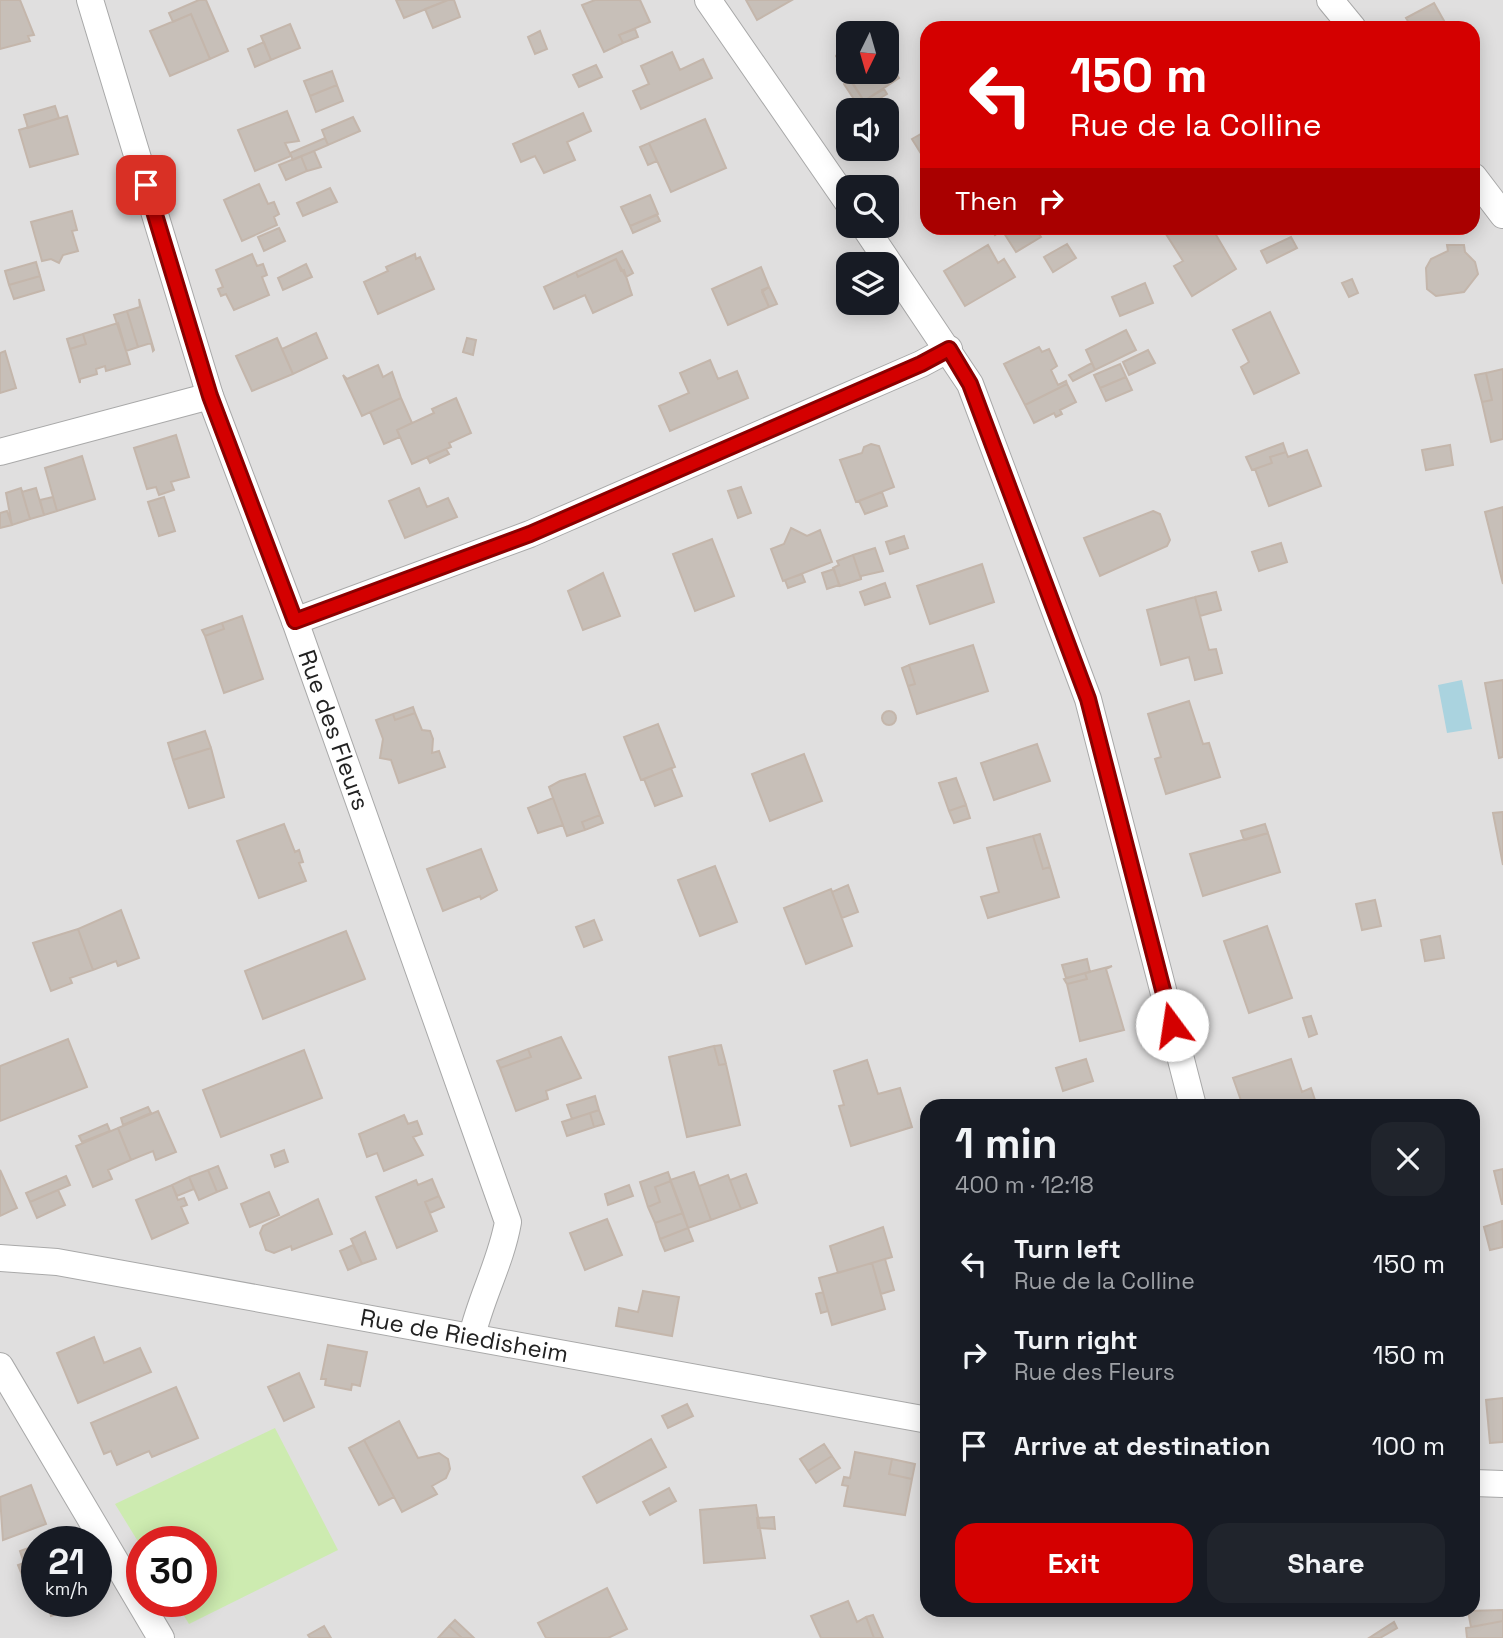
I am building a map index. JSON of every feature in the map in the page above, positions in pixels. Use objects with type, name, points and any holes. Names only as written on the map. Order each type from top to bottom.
[{"type":"street","name":"Rue des Fleurs","points":[[90,0],[210,396],[295,621],[508,1222],[503,1253],[480,1305],[472,1336]]},
{"type":"street","points":[[708,0],[836,185]]},
{"type":"street","points":[[1330,0],[1347,21]]},
{"type":"street","points":[[1480,185],[1503,215]]},
{"type":"street","points":[[872,238],[970,384],[1088,699],[1191,1099]]},
{"type":"street","points":[[295,621],[530,534],[921,364],[949,349]]},
{"type":"street","points":[[0,452],[210,396]]},
{"type":"street","name":"Rue de Riedisheim","points":[[0,1258],[57,1262],[920,1419]]},
{"type":"street","points":[[0,1366],[162,1638]]},
{"type":"street","points":[[1480,1483],[1503,1484]]},
{"type":"shaded area","points":[[0,0],[1503,0],[1503,1638],[0,1638]]},
{"type":"green space","points":[[275,1428],[338,1550],[217,1610],[217,1526],[128,1526],[115,1504]]},
{"type":"green space","points":[[185,1617],[203,1617],[189,1624]]},
{"type":"water","points":[[1462,680],[1472,729],[1447,733],[1438,685]]},
{"type":"building","points":[[0,0],[20,0],[34,35],[28,36],[30,41],[0,49]]},
{"type":"building","points":[[199,0],[206,0],[228,51],[210,59],[191,14],[173,22],[169,13]]},
{"type":"building","points":[[396,0],[448,0],[404,18]]},
{"type":"building","points":[[454,0],[460,17],[433,28],[425,9]]},
{"type":"building","points":[[595,0],[640,0],[650,22],[619,35],[623,43],[604,52],[582,5]]},
{"type":"building","points":[[746,0],[792,0],[757,20]]},
{"type":"building","points":[[1434,3],[1444,21],[1408,21],[1406,18]]},
{"type":"building","points":[[191,14],[210,59],[170,76],[150,31]]},
{"type":"building","points":[[290,24],[300,48],[271,60],[261,36]]},
{"type":"building","points":[[635,29],[638,37],[623,43],[619,35]]},
{"type":"building","points":[[540,31],[547,49],[535,54],[528,37]]},
{"type":"building","points":[[264,42],[271,60],[255,67],[248,49]]},
{"type":"building","points":[[672,52],[680,70],[703,59],[712,78],[641,109],[633,91],[649,84],[641,66]]},
{"type":"building","points":[[596,65],[602,77],[579,87],[573,75]]},
{"type":"building","points":[[332,71],[337,85],[310,96],[304,81]]},
{"type":"building","points":[[844,84],[853,84],[862,98],[853,98]]},
{"type":"building","points":[[853,84],[890,84],[869,98],[862,98]]},
{"type":"building","points":[[337,85],[343,101],[316,112],[310,96]]},
{"type":"building","points":[[884,89],[887,94],[880,98],[869,98]]},
{"type":"building","points":[[55,106],[59,118],[28,128],[24,115]]},
{"type":"building","points":[[287,111],[299,141],[285,143],[291,156],[255,171],[238,130]]},
{"type":"building","points":[[583,113],[591,131],[567,142],[575,160],[544,173],[535,156],[521,162],[513,144]]},
{"type":"building","points":[[67,116],[78,154],[30,167],[19,130]]},
{"type":"building","points":[[353,117],[360,131],[328,145],[322,130]]},
{"type":"building","points":[[705,119],[726,168],[671,192],[649,143]]},
{"type":"building","points":[[920,134],[920,152],[912,139]]},
{"type":"building","points":[[325,138],[328,145],[293,160],[290,153]]},
{"type":"building","points":[[649,143],[657,161],[648,165],[640,147]]},
{"type":"building","points":[[314,151],[321,167],[307,171],[301,156]]},
{"type":"building","points":[[301,156],[307,171],[286,180],[279,165]]},
{"type":"building","points":[[259,184],[268,204],[274,202],[279,214],[274,217],[277,225],[242,241],[224,200]]},
{"type":"building","points":[[330,188],[337,202],[303,216],[297,203]]},
{"type":"building","points":[[650,195],[658,214],[630,226],[621,207]]},
{"type":"building","points":[[72,211],[77,230],[72,231],[78,251],[63,255],[59,263],[51,259],[42,261],[31,222]]},
{"type":"building","points":[[657,215],[660,221],[633,233],[630,226]]},
{"type":"building","points":[[279,228],[285,241],[264,251],[258,237]]},
{"type":"building","points":[[1005,235],[1041,237],[1016,252]]},
{"type":"building","points":[[1167,235],[1216,235],[1236,269],[1192,296],[1174,266],[1183,261]]},
{"type":"building","points":[[1291,237],[1297,248],[1267,263],[1261,251]]},
{"type":"building","points":[[1067,244],[1076,258],[1053,272],[1044,257]]},
{"type":"building","points":[[988,245],[998,263],[1004,259],[1015,277],[965,306],[944,271]]},
{"type":"building","points":[[1447,245],[1464,245],[1465,252],[1475,262],[1478,274],[1464,292],[1436,296],[1427,289],[1426,268],[1431,259],[1448,251]]},
{"type":"building","points":[[622,251],[633,273],[626,277],[616,259],[578,277],[576,272]]},
{"type":"building","points":[[252,254],[257,266],[263,264],[267,275],[262,277],[269,295],[234,310],[226,294],[221,296],[218,289],[223,287],[216,270]]},
{"type":"building","points":[[415,254],[416,259],[420,257],[434,289],[378,314],[364,282],[388,271],[386,267]]},
{"type":"building","points":[[616,259],[621,271],[624,270],[632,295],[593,313],[585,295],[554,309],[544,287],[576,272],[578,277]]},
{"type":"building","points":[[36,262],[40,276],[9,285],[5,271]]},
{"type":"building","points":[[306,264],[312,277],[283,290],[278,278]]},
{"type":"building","points":[[761,267],[769,287],[762,290],[769,307],[728,325],[712,289]]},
{"type":"building","points":[[40,276],[44,290],[14,299],[9,285]]},
{"type":"building","points":[[1352,279],[1358,293],[1349,297],[1342,283]]},
{"type":"building","points":[[1145,283],[1153,303],[1120,316],[1112,297]]},
{"type":"building","points":[[769,287],[777,304],[769,307],[762,292]]},
{"type":"building","points":[[139,299],[154,350],[153,351],[151,343],[138,347],[127,311],[140,307]]},
{"type":"building","points":[[127,311],[138,347],[126,351],[114,315]]},
{"type":"building","points":[[1270,312],[1299,373],[1254,394],[1241,367],[1249,362],[1233,330]]},
{"type":"building","points":[[118,323],[130,364],[106,371],[105,366],[96,369],[97,374],[80,379],[80,383],[70,349],[86,344],[83,334]]},
{"type":"building","points":[[1126,330],[1136,350],[1095,370],[1086,350]]},
{"type":"building","points":[[316,333],[327,358],[293,374],[282,349]]},
{"type":"building","points":[[83,334],[86,344],[70,349],[67,339]]},
{"type":"building","points":[[277,338],[293,374],[252,391],[236,356]]},
{"type":"building","points":[[467,338],[476,340],[473,355],[463,352]]},
{"type":"building","points":[[1039,347],[1042,352],[1049,349],[1057,366],[1051,370],[1058,385],[1066,381],[1067,384],[1025,405],[1004,364]]},
{"type":"building","points":[[1148,350],[1155,363],[1129,375],[1123,362]]},
{"type":"building","points":[[5,351],[16,388],[0,393],[0,353]]},
{"type":"building","points":[[710,360],[718,379],[737,371],[748,398],[670,431],[659,406],[689,393],[680,373]]},
{"type":"building","points":[[1092,363],[1095,370],[1073,381],[1069,375]]},
{"type":"building","points":[[1120,364],[1126,377],[1100,388],[1094,375]]},
{"type":"building","points":[[378,365],[383,377],[392,372],[401,398],[362,416],[343,375],[347,379]]},
{"type":"building","points":[[1503,369],[1503,439],[1491,442],[1482,402],[1492,400],[1486,373]]},
{"type":"building","points":[[1486,373],[1492,400],[1482,402],[1475,375]]},
{"type":"building","points":[[1126,377],[1132,390],[1106,401],[1100,388]]},
{"type":"building","points":[[1067,384],[1076,402],[1060,410],[1062,414],[1056,417],[1054,413],[1034,423],[1025,405]]},
{"type":"building","points":[[401,398],[412,423],[397,430],[400,437],[384,444],[370,412]]},
{"type":"building","points":[[456,398],[471,433],[449,443],[451,447],[412,464],[397,430],[434,413],[432,409]]},
{"type":"building","points":[[176,435],[189,477],[171,482],[174,490],[159,495],[156,487],[147,489],[134,448]]},
{"type":"building","points":[[1283,443],[1286,452],[1270,457],[1272,463],[1252,470],[1246,457]]},
{"type":"building","points":[[871,444],[879,446],[894,487],[856,502],[840,460],[862,453],[864,447]]},
{"type":"building","points":[[1450,445],[1453,465],[1426,470],[1422,450]]},
{"type":"building","points":[[446,449],[449,454],[430,463],[427,457]]},
{"type":"building","points":[[1307,450],[1321,486],[1269,506],[1255,469],[1272,463],[1270,457],[1286,452],[1288,457]]},
{"type":"building","points":[[82,456],[95,499],[57,511],[45,468]]},
{"type":"building","points":[[741,487],[751,513],[738,518],[728,491]]},
{"type":"building","points":[[21,488],[30,519],[12,525],[6,493]]},
{"type":"building","points":[[36,488],[44,515],[30,519],[22,492]]},
{"type":"building","points":[[419,488],[427,507],[448,498],[457,517],[405,538],[389,501]]},
{"type":"building","points":[[882,492],[887,506],[865,514],[859,501]]},
{"type":"building","points":[[53,497],[57,511],[44,515],[40,500]]},
{"type":"building","points":[[164,497],[175,531],[159,536],[148,502]]},
{"type":"building","points":[[1503,507],[1503,584],[1485,512]]},
{"type":"building","points":[[7,511],[12,525],[0,528],[0,513]]},
{"type":"building","points":[[1153,511],[1160,514],[1170,540],[1167,546],[1100,576],[1084,538]]},
{"type":"building","points":[[791,528],[807,536],[820,530],[832,562],[783,581],[771,549],[784,544]]},
{"type":"building","points":[[904,536],[908,548],[890,554],[886,542]]},
{"type":"building","points":[[712,539],[734,596],[695,611],[673,554]]},
{"type":"building","points":[[1281,543],[1287,562],[1259,571],[1252,552]]},
{"type":"building","points":[[875,548],[883,571],[861,576],[861,579],[853,555]]},
{"type":"building","points":[[853,555],[861,579],[840,586],[833,568],[839,565],[837,561]]},
{"type":"building","points":[[982,564],[994,602],[930,624],[917,586]]},
{"type":"building","points":[[834,569],[839,585],[827,589],[822,573]]},
{"type":"building","points":[[603,573],[620,616],[583,630],[568,591]]},
{"type":"building","points":[[802,574],[805,582],[788,588],[785,580]]},
{"type":"building","points":[[885,583],[890,597],[865,605],[860,592]]},
{"type":"building","points":[[1216,592],[1221,610],[1200,616],[1195,597]]},
{"type":"building","points":[[1195,597],[1209,650],[1216,649],[1222,673],[1195,680],[1189,657],[1161,665],[1147,610]]},
{"type":"building","points":[[242,616],[263,679],[224,693],[205,636],[224,629],[222,623]]},
{"type":"building","points":[[222,623],[224,629],[205,636],[202,630]]},
{"type":"building","points":[[973,645],[988,691],[917,714],[908,686],[915,684],[909,665]]},
{"type":"building","points":[[909,665],[915,684],[908,686],[902,668]]},
{"type":"building","points":[[1503,680],[1503,757],[1499,758],[1485,683]]},
{"type":"building","points":[[1189,701],[1203,744],[1209,743],[1220,777],[1166,794],[1155,759],[1161,757],[1148,714]]},
{"type":"building","points":[[413,707],[415,713],[395,720],[393,714]]},
{"type":"building","points":[[886,711],[892,711],[896,718],[892,725],[886,725],[882,721],[882,715]]},
{"type":"building","points":[[415,713],[422,730],[430,731],[433,739],[432,753],[439,751],[445,767],[399,783],[391,760],[380,758],[383,739],[376,720],[393,714],[395,720]]},
{"type":"building","points":[[658,724],[675,767],[641,780],[624,737]]},
{"type":"building","points":[[205,731],[211,748],[173,760],[168,743]]},
{"type":"building","points":[[1037,744],[1050,781],[994,800],[981,763]]},
{"type":"building","points":[[211,748],[224,797],[189,808],[173,760]]},
{"type":"building","points":[[804,754],[822,801],[770,821],[752,774]]},
{"type":"building","points":[[671,768],[682,796],[655,806],[644,779]]},
{"type":"building","points":[[585,774],[600,815],[582,822],[585,830],[567,836],[549,787]]},
{"type":"building","points":[[956,778],[966,805],[949,811],[939,783]]},
{"type":"building","points":[[553,798],[563,825],[538,833],[528,808]]},
{"type":"building","points":[[966,805],[970,818],[954,823],[949,811]]},
{"type":"building","points":[[1503,812],[1503,865],[1493,813]]},
{"type":"building","points":[[600,815],[603,823],[585,830],[582,822]]},
{"type":"building","points":[[284,824],[295,852],[299,850],[303,862],[299,863],[306,881],[259,898],[237,841]]},
{"type":"building","points":[[1265,824],[1268,833],[1245,840],[1241,831]]},
{"type":"building","points":[[1268,833],[1280,872],[1203,896],[1190,854]]},
{"type":"building","points":[[1040,834],[1050,867],[1043,869],[1033,836]]},
{"type":"building","points":[[1033,836],[1043,869],[1050,867],[1059,897],[988,918],[981,897],[999,892],[987,848]]},
{"type":"building","points":[[481,849],[497,890],[481,899],[480,896],[443,911],[427,869]]},
{"type":"building","points":[[715,866],[737,922],[700,936],[678,880]]},
{"type":"building","points":[[848,885],[858,912],[842,918],[832,892]]},
{"type":"building","points":[[831,889],[852,946],[806,964],[784,908]]},
{"type":"building","points":[[1375,900],[1381,926],[1362,930],[1356,904]]},
{"type":"building","points":[[121,910],[139,958],[118,966],[116,961],[93,970],[78,929]]},
{"type":"building","points":[[594,920],[602,940],[584,947],[576,927]]},
{"type":"building","points":[[1267,926],[1292,998],[1249,1013],[1224,941]]},
{"type":"building","points":[[78,929],[93,970],[70,978],[72,983],[51,991],[33,943]]},
{"type":"building","points":[[346,931],[365,979],[263,1019],[245,971]]},
{"type":"building","points":[[1440,936],[1444,958],[1425,961],[1421,940]]},
{"type":"building","points":[[1087,959],[1090,972],[1066,978],[1062,965]]},
{"type":"building","points":[[1112,966],[1106,969],[1124,1030],[1080,1041],[1067,984],[1087,979],[1085,973]]},
{"type":"building","points":[[1085,973],[1087,979],[1067,984],[1064,979]]},
{"type":"building","points":[[1311,1016],[1317,1034],[1309,1037],[1303,1018]]},
{"type":"building","points":[[561,1037],[581,1078],[546,1091],[548,1099],[516,1111],[500,1068],[531,1057],[528,1049]]},
{"type":"building","points":[[68,1039],[87,1087],[0,1121],[0,1066]]},
{"type":"building","points":[[721,1045],[726,1064],[719,1065],[714,1046]]},
{"type":"building","points":[[714,1046],[719,1065],[726,1064],[740,1125],[687,1137],[669,1057]]},
{"type":"building","points":[[528,1049],[531,1057],[500,1068],[497,1061]]},
{"type":"building","points":[[304,1050],[322,1098],[221,1137],[203,1090]]},
{"type":"building","points":[[1086,1059],[1093,1081],[1063,1091],[1056,1068]]},
{"type":"building","points":[[1291,1059],[1302,1092],[1311,1088],[1315,1099],[1240,1099],[1233,1078]]},
{"type":"building","points":[[867,1060],[878,1094],[900,1088],[912,1127],[851,1146],[839,1106],[844,1105],[834,1071]]},
{"type":"building","points":[[595,1096],[599,1110],[572,1119],[567,1105]]},
{"type":"building","points":[[148,1107],[151,1113],[123,1125],[121,1118]]},
{"type":"building","points":[[599,1110],[604,1124],[594,1127],[590,1113]]},
{"type":"building","points":[[158,1111],[176,1152],[156,1160],[153,1151],[131,1160],[118,1128]]},
{"type":"building","points":[[590,1113],[594,1127],[567,1136],[562,1122]]},
{"type":"building","points":[[404,1115],[408,1124],[417,1121],[422,1134],[413,1137],[423,1155],[384,1171],[377,1153],[367,1157],[359,1134]]},
{"type":"building","points":[[107,1124],[110,1131],[82,1142],[79,1136]]},
{"type":"building","points":[[118,1128],[131,1160],[108,1170],[112,1179],[93,1187],[76,1146]]},
{"type":"building","points":[[284,1150],[288,1162],[275,1167],[271,1155]]},
{"type":"building","points":[[218,1166],[227,1188],[217,1192],[208,1170]]},
{"type":"building","points":[[1503,1169],[1503,1204],[1502,1204],[1494,1171]]},
{"type":"building","points":[[0,1170],[17,1208],[0,1216]]},
{"type":"building","points":[[208,1170],[217,1192],[199,1200],[189,1177]]},
{"type":"building","points":[[668,1172],[671,1181],[655,1187],[660,1202],[648,1207],[640,1182]]},
{"type":"building","points":[[694,1172],[711,1220],[688,1228],[670,1180]]},
{"type":"building","points":[[746,1174],[757,1203],[741,1209],[730,1180]]},
{"type":"building","points":[[728,1175],[741,1209],[711,1220],[699,1186]]},
{"type":"building","points":[[66,1176],[70,1185],[30,1202],[26,1193]]},
{"type":"building","points":[[189,1177],[194,1189],[177,1196],[172,1185]]},
{"type":"building","points":[[432,1179],[439,1196],[425,1202],[437,1231],[397,1248],[376,1197],[416,1180],[418,1185]]},
{"type":"building","points":[[671,1181],[683,1213],[655,1223],[648,1207],[660,1202],[655,1187]]},
{"type":"building","points":[[172,1185],[178,1200],[184,1198],[187,1205],[181,1207],[188,1223],[152,1239],[136,1200]]},
{"type":"building","points":[[629,1185],[633,1196],[608,1205],[605,1194]]},
{"type":"building","points":[[58,1190],[65,1205],[37,1218],[30,1202]]},
{"type":"building","points":[[269,1192],[279,1215],[250,1227],[241,1204]]},
{"type":"building","points":[[439,1196],[444,1207],[430,1213],[425,1202]]},
{"type":"building","points":[[318,1199],[332,1234],[292,1250],[291,1246],[274,1253],[266,1250],[260,1233],[263,1226]]},
{"type":"building","points":[[683,1213],[688,1228],[660,1239],[655,1223]]},
{"type":"building","points":[[607,1219],[622,1255],[585,1270],[570,1233]]},
{"type":"building","points":[[1502,1221],[1503,1247],[1490,1250],[1484,1227]]},
{"type":"building","points":[[883,1227],[892,1257],[838,1273],[830,1246]]},
{"type":"building","points":[[688,1228],[693,1241],[665,1251],[660,1239]]},
{"type":"building","points":[[365,1232],[376,1259],[362,1264],[351,1239]]},
{"type":"building","points":[[353,1245],[362,1264],[348,1270],[340,1251]]},
{"type":"building","points":[[885,1259],[894,1290],[881,1294],[872,1263]]},
{"type":"building","points":[[872,1263],[885,1309],[832,1325],[819,1278]]},
{"type":"building","points":[[643,1291],[679,1297],[672,1336],[616,1326],[619,1308],[638,1312]]},
{"type":"building","points":[[823,1292],[828,1311],[821,1313],[816,1294]]},
{"type":"building","points":[[94,1337],[104,1363],[140,1348],[151,1372],[78,1403],[57,1353]]},
{"type":"building","points":[[328,1345],[367,1352],[360,1386],[352,1384],[351,1390],[325,1385],[326,1379],[321,1379]]},
{"type":"building","points":[[299,1373],[314,1407],[284,1421],[268,1387]]},
{"type":"building","points":[[176,1387],[198,1438],[152,1457],[149,1451],[117,1465],[111,1451],[104,1454],[91,1423]]},
{"type":"building","points":[[1503,1398],[1503,1442],[1490,1443],[1486,1400]]},
{"type":"building","points":[[687,1404],[693,1416],[668,1428],[662,1416]]},
{"type":"building","points":[[399,1421],[418,1458],[439,1453],[448,1459],[450,1469],[446,1478],[432,1486],[437,1494],[402,1512],[364,1440]]},
{"type":"building","points":[[651,1439],[666,1467],[597,1503],[583,1477]]},
{"type":"building","points":[[364,1440],[394,1497],[379,1505],[349,1448]]},
{"type":"building","points":[[824,1444],[832,1456],[808,1471],[800,1459]]},
{"type":"building","points":[[855,1452],[892,1459],[889,1474],[912,1479],[905,1515],[844,1506],[848,1486],[842,1485],[844,1477],[850,1478]]},
{"type":"building","points":[[832,1456],[840,1468],[816,1483],[808,1471]]},
{"type":"building","points":[[892,1459],[915,1464],[912,1479],[889,1474]]},
{"type":"building","points":[[31,1485],[46,1524],[21,1526],[21,1533],[3,1540],[0,1497]]},
{"type":"building","points":[[669,1488],[676,1501],[650,1515],[643,1502]]},
{"type":"building","points":[[756,1505],[765,1558],[704,1563],[700,1510]]},
{"type":"building","points":[[774,1517],[775,1529],[758,1528],[757,1518]]},
{"type":"building","points":[[607,1588],[627,1629],[608,1638],[546,1638],[538,1623]]},
{"type":"building","points":[[848,1601],[857,1622],[866,1617],[874,1638],[821,1638],[811,1616]]},
{"type":"building","points":[[1503,1610],[1503,1621],[1471,1627],[1469,1617],[1480,1617],[1480,1611]]},
{"type":"building","points":[[873,1615],[883,1638],[874,1638],[866,1617]]},
{"type":"building","points":[[455,1620],[474,1638],[462,1638],[449,1626]]},
{"type":"building","points":[[1503,1621],[1503,1638],[1467,1638],[1466,1628]]},
{"type":"building","points":[[1394,1622],[1397,1628],[1380,1638],[1369,1638]]},
{"type":"building","points":[[324,1626],[331,1638],[310,1638],[308,1635]]},
{"type":"building","points":[[449,1626],[462,1638],[438,1638]]},
{"type":"route","points":[[146,185],[210,396],[295,621],[530,534],[921,364],[949,349],[970,384],[1088,699],[1172,1025]]}]
